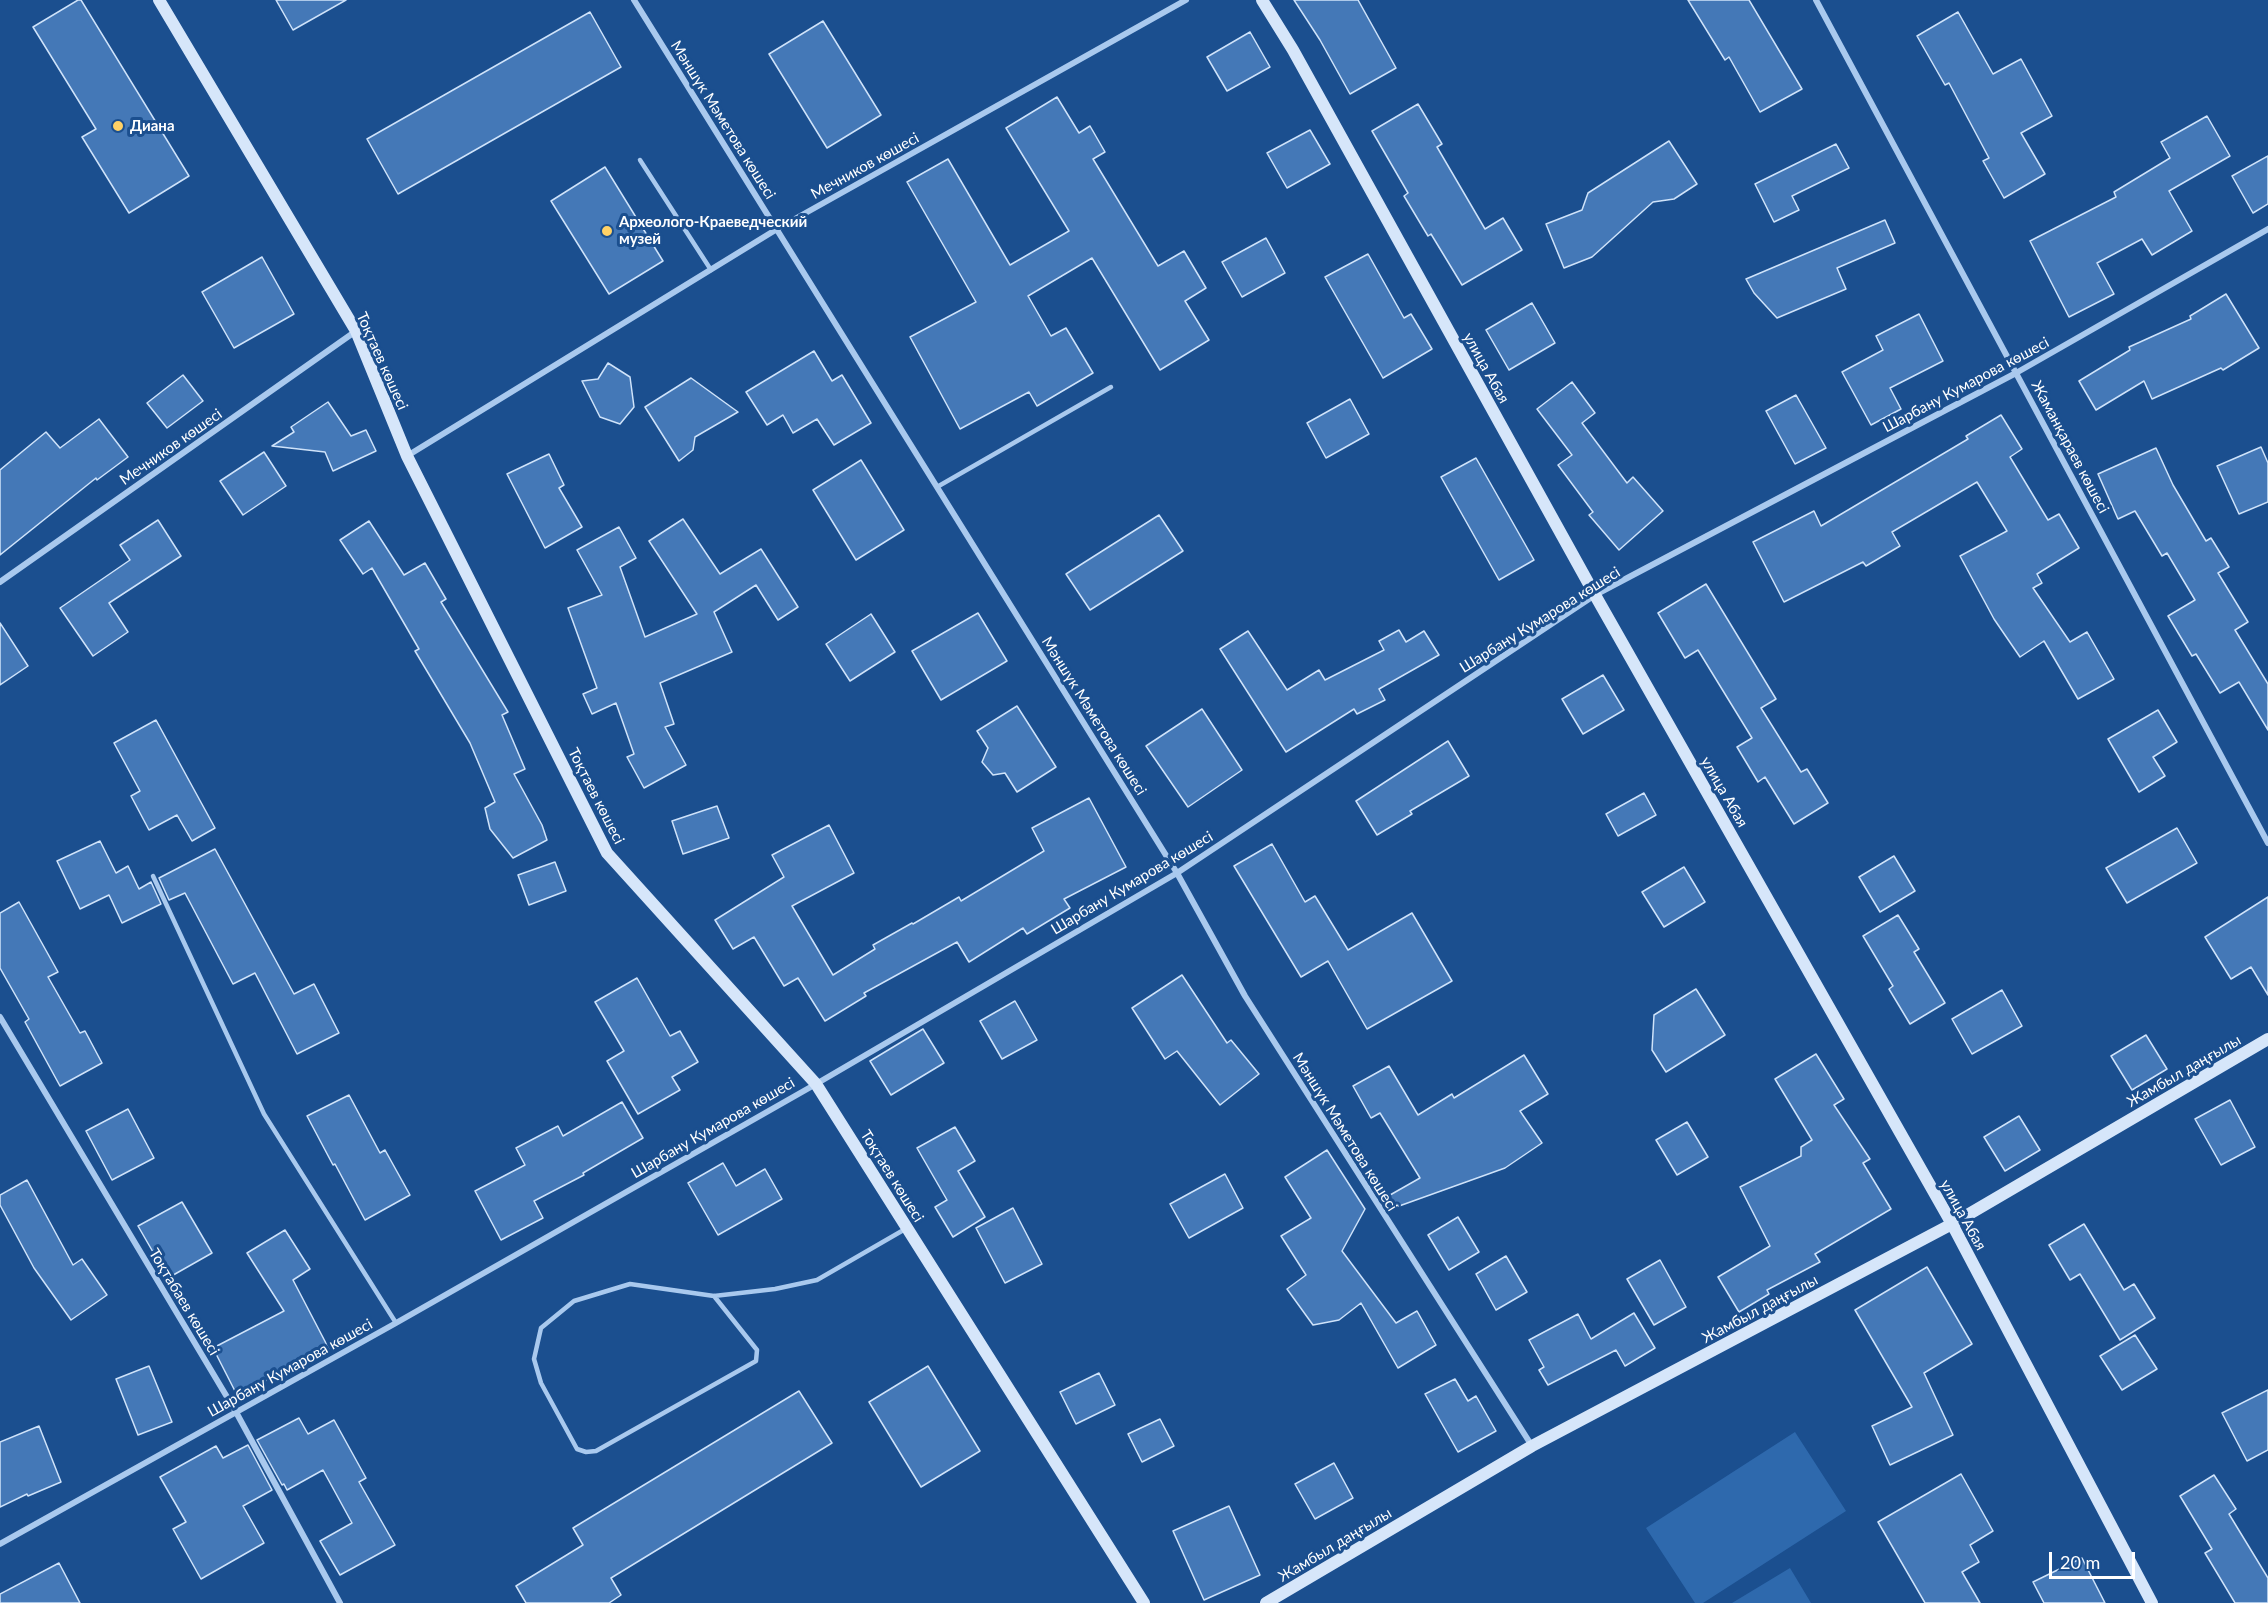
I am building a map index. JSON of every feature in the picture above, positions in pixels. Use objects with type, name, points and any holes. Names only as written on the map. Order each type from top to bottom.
[{"type":"street","name":"Тоқтаев көшесі","points":[[159,0],[356,331],[407,456],[607,853],[816,1084],[1144,1603]]},
{"type":"street","name":"Мәншүк Мәметова көшесі","points":[[634,0],[1178,873],[1245,996],[1532,1446]]},
{"type":"street","name":"Мечников көшесі","points":[[407,456],[777,230],[1186,0]]},
{"type":"street","name":"улица Абая","points":[[1262,0],[1293,50],[1595,596],[1952,1224],[2152,1603]]},
{"type":"street","name":"Жаманқараев көшесі","points":[[1816,0],[2268,843]]},
{"type":"street","name":"Шарбану Кумарова көшесі","points":[[0,1544],[396,1323],[816,1084],[1178,873],[1595,596],[2016,373],[2268,229]]},
{"type":"street","name":"Мечников көшесі","points":[[0,582],[356,331]]},
{"type":"street","name":"Тоқтабаев көшесі","points":[[0,1017],[237,1412],[340,1603]]},
{"type":"street","name":"Жамбыл даңғылы","points":[[1266,1603],[1532,1446],[1952,1224],[2268,1039]]},
{"type":"lane","points":[[640,160],[711,270]]},
{"type":"lane","points":[[937,487],[1111,387]]},
{"type":"lane","points":[[153,876],[264,1114],[396,1323]]},
{"type":"lane","points":[[714,1296],[757,1350],[756,1361],[596,1451],[586,1452],[577,1449],[541,1383],[534,1359],[541,1328],[574,1301],[630,1284],[714,1296],[775,1289],[817,1280],[907,1228]]},
{"type":"shaded area","points":[[1795,1432],[1846,1511],[1703,1603],[1695,1603],[1646,1528]]},
{"type":"shaded area","points":[[1790,1568],[1811,1603],[1732,1603]]},
{"type":"building","points":[[81,0],[189,176],[129,213],[82,137],[96,129],[33,27]]},
{"type":"building","points":[[276,0],[346,0],[293,30]]},
{"type":"building","points":[[1294,0],[1358,0],[1396,68],[1350,94],[1320,40]]},
{"type":"building","points":[[1688,0],[1749,0],[1802,89],[1760,112],[1729,57],[1725,60]]},
{"type":"building","points":[[590,12],[621,67],[398,194],[367,139]]},
{"type":"building","points":[[1958,12],[1993,74],[2021,59],[2052,116],[2021,133],[2045,174],[2004,198],[1983,161],[1989,158],[1949,83],[1945,85],[1917,36]]},
{"type":"building","points":[[823,21],[881,115],[827,148],[769,54]]},
{"type":"building","points":[[1250,32],[1270,67],[1227,91],[1207,57]]},
{"type":"building","points":[[1057,97],[1079,133],[1090,126],[1105,152],[1093,159],[1158,266],[1184,251],[1206,288],[1185,301],[1209,340],[1160,370],[1092,258],[1028,296],[1051,336],[1066,328],[1093,373],[1037,406],[1029,392],[960,429],[910,337],[976,302],[907,182],[948,159],[1010,265],[1069,231],[1006,128]]},
{"type":"building","points":[[1418,104],[1442,144],[1437,147],[1485,229],[1503,218],[1522,250],[1462,285],[1431,234],[1428,236],[1404,196],[1408,193],[1372,131]]},
{"type":"building","points":[[2207,116],[2230,156],[2169,191],[2192,231],[2152,255],[2142,239],[2097,263],[2114,294],[2069,317],[2030,241],[2116,197],[2114,192],[2170,158],[2161,142]]},
{"type":"building","points":[[1310,130],[1330,164],[1287,188],[1267,153]]},
{"type":"building","points":[[1669,141],[1697,184],[1674,199],[1653,202],[1592,257],[1564,268],[1546,224],[1582,210],[1588,193]]},
{"type":"building","points":[[1836,144],[1849,168],[1792,196],[1799,210],[1774,222],[1755,184]]},
{"type":"building","points":[[2268,156],[2268,204],[2253,213],[2232,176]]},
{"type":"building","name":"Археолого-Краеведческий музей","points":[[605,167],[663,261],[609,294],[551,201]]},
{"type":"building","points":[[1885,220],[1895,243],[1837,268],[1846,289],[1777,318],[1754,293],[1746,279]]},
{"type":"building","points":[[1266,238],[1285,273],[1242,297],[1222,262]]},
{"type":"building","points":[[1368,254],[1404,318],[1411,314],[1432,349],[1383,378],[1325,277]]},
{"type":"building","points":[[262,257],[294,314],[234,348],[202,292]]},
{"type":"building","points":[[2226,294],[2259,348],[2223,370],[2221,368],[2152,399],[2144,381],[2096,410],[2079,381],[2130,350],[2129,347],[2191,319],[2190,316]]},
{"type":"building","points":[[1532,303],[1555,343],[1509,370],[1486,330]]},
{"type":"building","points":[[1919,314],[1943,361],[1890,388],[1901,409],[1871,425],[1842,372],[1883,350],[1876,336]]},
{"type":"building","points":[[814,351],[832,381],[842,375],[871,423],[834,445],[817,419],[793,433],[783,415],[767,425],[746,392]]},
{"type":"building","points":[[608,363],[630,377],[634,407],[620,424],[600,417],[582,381],[598,379]]},
{"type":"building","points":[[183,375],[203,401],[167,428],[147,403]]},
{"type":"building","points":[[691,378],[738,412],[695,437],[693,450],[679,461],[645,407]]},
{"type":"building","points":[[1572,382],[1595,413],[1582,423],[1627,483],[1633,477],[1663,511],[1619,550],[1589,515],[1593,512],[1558,465],[1572,455],[1537,409]]},
{"type":"building","points":[[1796,395],[1826,448],[1795,464],[1766,411]]},
{"type":"building","points":[[1350,399],[1369,434],[1326,458],[1307,423]]},
{"type":"building","points":[[328,402],[351,436],[366,430],[376,451],[333,471],[325,452],[272,446],[294,432],[291,427]]},
{"type":"building","points":[[2001,415],[2022,449],[2010,457],[2048,520],[2059,514],[2079,548],[2037,574],[2042,583],[2033,588],[2070,642],[2087,632],[2114,679],[2078,699],[2044,641],[2020,657],[1994,619],[1960,556],[2007,531],[1977,482],[1892,532],[1900,546],[1866,566],[1863,562],[1784,602],[1753,542],[1814,511],[1821,526],[1968,439],[1966,436]]},
{"type":"building","points":[[99,419],[128,457],[97,480],[96,478],[0,555],[0,470],[46,432],[60,448]]},
{"type":"building","points":[[2261,447],[2268,463],[2268,502],[2239,514],[2217,466]]},
{"type":"building","points":[[2156,448],[2173,485],[2206,541],[2211,538],[2229,567],[2218,573],[2248,622],[2235,630],[2268,684],[2268,730],[2239,682],[2220,693],[2196,654],[2192,656],[2168,616],[2195,600],[2167,553],[2162,556],[2135,511],[2118,519],[2098,474]]},
{"type":"building","points":[[264,452],[286,486],[243,515],[220,481]]},
{"type":"building","points":[[549,454],[564,485],[559,488],[582,527],[545,548],[507,474]]},
{"type":"building","points":[[1476,458],[1534,560],[1499,580],[1441,477]]},
{"type":"building","points":[[861,460],[904,530],[856,560],[813,490]]},
{"type":"building","points":[[1159,515],[1183,551],[1090,610],[1066,574]]},
{"type":"building","points":[[683,519],[720,574],[761,549],[798,607],[778,620],[756,585],[714,612],[732,652],[660,683],[674,724],[665,727],[686,765],[644,788],[627,757],[634,754],[616,703],[592,714],[583,694],[597,688],[568,608],[602,595],[577,550],[619,527],[636,558],[620,567],[645,637],[697,614],[649,541]]},
{"type":"building","points":[[158,520],[181,556],[109,603],[128,632],[93,656],[60,608],[130,560],[120,545]]},
{"type":"building","points":[[369,521],[404,575],[425,563],[446,599],[441,602],[508,712],[502,715],[525,769],[514,774],[542,825],[547,840],[513,858],[490,829],[485,808],[495,802],[470,743],[415,651],[419,649],[372,568],[363,574],[340,540]]},
{"type":"building","points":[[1706,584],[1776,699],[1761,708],[1801,772],[1807,769],[1828,803],[1794,824],[1765,777],[1758,782],[1737,747],[1752,738],[1698,650],[1685,658],[1658,613]]},
{"type":"building","points":[[978,613],[1007,661],[941,700],[912,651]]},
{"type":"building","points":[[871,614],[895,652],[850,681],[826,644]]},
{"type":"building","points":[[0,623],[28,666],[0,685]]},
{"type":"building","points":[[1399,630],[1406,642],[1424,631],[1439,655],[1379,689],[1385,700],[1357,714],[1354,709],[1286,752],[1220,649],[1248,631],[1287,690],[1319,670],[1325,680],[1384,650],[1379,641]]},
{"type":"building","points":[[1603,675],[1624,710],[1583,734],[1562,699]]},
{"type":"building","points":[[1017,706],[1056,767],[1017,792],[1005,773],[993,775],[982,762],[988,748],[977,731]]},
{"type":"building","points":[[1202,709],[1242,770],[1188,807],[1146,746]]},
{"type":"building","points":[[2158,710],[2177,742],[2153,757],[2165,776],[2139,792],[2108,739]]},
{"type":"building","points":[[156,720],[215,828],[192,841],[177,815],[149,830],[131,796],[140,791],[114,743]]},
{"type":"building","points":[[1448,741],[1469,776],[1410,811],[1412,814],[1377,835],[1356,801]]},
{"type":"building","points":[[1644,793],[1656,815],[1618,836],[1606,814]]},
{"type":"building","points":[[1089,798],[1126,867],[1064,899],[1070,908],[1027,934],[1023,928],[969,962],[957,942],[864,993],[866,996],[825,1021],[798,978],[784,986],[754,937],[733,949],[715,920],[784,877],[772,855],[829,825],[854,873],[792,906],[833,975],[875,949],[873,945],[959,897],[961,901],[1044,851],[1032,828]]},
{"type":"building","points":[[717,806],[729,838],[683,854],[672,821]]},
{"type":"building","points":[[2177,828],[2197,863],[2127,903],[2106,868]]},
{"type":"building","points":[[100,841],[116,873],[128,866],[139,889],[151,882],[161,904],[122,923],[109,895],[80,909],[57,861]]},
{"type":"building","points":[[1272,844],[1305,902],[1315,896],[1348,950],[1412,913],[1452,981],[1367,1029],[1328,961],[1301,977],[1234,866]]},
{"type":"building","points":[[215,849],[294,994],[314,984],[339,1033],[297,1054],[255,973],[233,984],[185,893],[169,900],[159,878]]},
{"type":"building","points":[[1894,856],[1915,891],[1880,912],[1859,877]]},
{"type":"building","points":[[555,862],[566,891],[529,905],[518,875]]},
{"type":"building","points":[[1684,867],[1705,902],[1664,927],[1642,892]]},
{"type":"building","points":[[2268,897],[2268,995],[2251,967],[2231,979],[2205,937]]},
{"type":"building","points":[[19,902],[58,972],[48,977],[80,1033],[85,1031],[102,1063],[60,1086],[25,1022],[29,1019],[0,968],[0,913]]},
{"type":"building","points":[[1898,915],[1919,949],[1914,952],[1945,1003],[1910,1024],[1889,989],[1893,986],[1863,936]]},
{"type":"building","points":[[1182,975],[1227,1043],[1231,1040],[1259,1074],[1220,1105],[1177,1051],[1165,1059],[1132,1008]]},
{"type":"building","points":[[637,978],[670,1036],[680,1031],[698,1062],[672,1077],[680,1090],[638,1114],[607,1061],[624,1051],[595,1002]]},
{"type":"building","points":[[1696,989],[1725,1035],[1666,1072],[1652,1050],[1654,1015]]},
{"type":"building","points":[[2002,990],[2022,1026],[1972,1054],[1952,1019]]},
{"type":"building","points":[[1015,1001],[1037,1040],[1002,1059],[980,1021]]},
{"type":"building","points":[[923,1029],[944,1063],[891,1095],[870,1061]]},
{"type":"building","points":[[2146,1035],[2167,1069],[2132,1090],[2111,1056]]},
{"type":"building","points":[[1816,1054],[1844,1099],[1834,1105],[1870,1159],[1863,1163],[1891,1209],[1815,1254],[1820,1262],[1767,1290],[1769,1294],[1739,1312],[1718,1277],[1770,1246],[1740,1187],[1801,1156],[1801,1147],[1812,1140],[1775,1079]]},
{"type":"building","points":[[1524,1055],[1548,1094],[1520,1111],[1542,1143],[1505,1168],[1388,1210],[1383,1199],[1420,1178],[1380,1113],[1371,1118],[1353,1086],[1389,1066],[1418,1115],[1452,1094],[1454,1098]]},
{"type":"building","points":[[349,1095],[380,1153],[385,1150],[410,1195],[365,1220],[307,1116]]},
{"type":"building","points":[[2230,1100],[2255,1147],[2221,1165],[2195,1119]]},
{"type":"building","points":[[622,1102],[643,1138],[583,1173],[584,1175],[534,1201],[543,1218],[501,1240],[475,1191],[525,1165],[516,1148],[558,1126],[563,1136]]},
{"type":"building","points":[[128,1109],[154,1158],[112,1180],[86,1131]]},
{"type":"building","points":[[2019,1116],[2040,1150],[2005,1171],[1984,1137]]},
{"type":"building","points":[[1687,1122],[1708,1157],[1677,1175],[1656,1140]]},
{"type":"building","points":[[955,1127],[975,1161],[958,1171],[985,1217],[953,1237],[935,1207],[947,1200],[917,1148]]},
{"type":"building","points":[[1327,1150],[1365,1209],[1342,1251],[1396,1323],[1417,1311],[1436,1345],[1398,1368],[1361,1303],[1339,1320],[1313,1325],[1287,1289],[1306,1275],[1281,1236],[1311,1218],[1285,1177]]},
{"type":"building","points":[[723,1163],[736,1186],[765,1169],[782,1199],[718,1235],[688,1183]]},
{"type":"building","points":[[1225,1174],[1243,1208],[1189,1238],[1170,1204]]},
{"type":"building","points":[[27,1180],[73,1265],[82,1259],[107,1295],[71,1320],[34,1268],[0,1205],[0,1195]]},
{"type":"building","points":[[182,1202],[212,1253],[168,1278],[138,1226]]},
{"type":"building","points":[[1013,1208],[1042,1264],[1005,1283],[976,1228]]},
{"type":"building","points":[[1458,1217],[1479,1252],[1449,1270],[1428,1235]]},
{"type":"building","points":[[2084,1224],[2124,1290],[2134,1284],[2155,1318],[2120,1340],[2080,1274],[2070,1280],[2049,1245]]},
{"type":"building","points":[[285,1230],[310,1269],[293,1280],[329,1349],[237,1395],[213,1348],[284,1311],[247,1253]]},
{"type":"building","points":[[1506,1256],[1527,1292],[1496,1310],[1476,1274]]},
{"type":"building","points":[[1660,1260],[1686,1307],[1654,1325],[1627,1279]]},
{"type":"building","points":[[1927,1267],[1972,1344],[1924,1373],[1953,1435],[1890,1465],[1872,1426],[1912,1407],[1855,1310]]},
{"type":"building","points":[[1634,1313],[1655,1348],[1625,1366],[1616,1350],[1548,1385],[1539,1370],[1544,1367],[1529,1340],[1578,1314],[1591,1339]]},
{"type":"building","points":[[2135,1335],[2157,1369],[2122,1390],[2100,1356]]},
{"type":"building","points":[[149,1366],[172,1422],[138,1435],[116,1379]]},
{"type":"building","points":[[928,1366],[980,1451],[921,1487],[869,1402]]},
{"type":"building","points":[[1099,1373],[1115,1405],[1076,1424],[1060,1392]]},
{"type":"building","points":[[1455,1379],[1468,1401],[1476,1396],[1496,1431],[1458,1452],[1425,1394]]},
{"type":"building","points":[[2268,1390],[2268,1450],[2247,1461],[2222,1413]]},
{"type":"building","points":[[799,1391],[832,1443],[611,1578],[621,1595],[609,1603],[526,1603],[516,1586],[583,1545],[573,1528]]},
{"type":"building","points":[[299,1418],[308,1434],[334,1420],[366,1478],[359,1482],[395,1545],[340,1575],[320,1541],[352,1523],[323,1470],[287,1490],[257,1440]]},
{"type":"building","points":[[1160,1419],[1174,1446],[1142,1462],[1128,1434]]},
{"type":"building","points":[[39,1426],[61,1482],[0,1507],[0,1442]]},
{"type":"building","points":[[248,1445],[272,1490],[243,1506],[264,1543],[201,1579],[173,1529],[186,1522],[160,1477],[216,1446],[223,1458]]},
{"type":"building","points":[[1334,1463],[1353,1498],[1315,1519],[1295,1484]]},
{"type":"building","points":[[1961,1474],[1993,1531],[1970,1545],[1979,1562],[1962,1572],[1980,1603],[1925,1603],[1878,1522]]},
{"type":"building","points":[[2214,1475],[2236,1509],[2229,1514],[2268,1578],[2268,1603],[2235,1603],[2205,1553],[2212,1549],[2180,1496]]},
{"type":"building","points":[[1229,1506],[1260,1575],[1204,1600],[1173,1531]]},
{"type":"building","points":[[2082,1558],[2105,1603],[2044,1603],[2033,1582]]},
{"type":"building","points":[[59,1563],[80,1603],[0,1603],[0,1594]]},
{"type":"place","name":"Диана","points":[[118,126]]},
{"type":"place","name":"Археолого-Краеведческий музей","points":[[607,231]]}]
